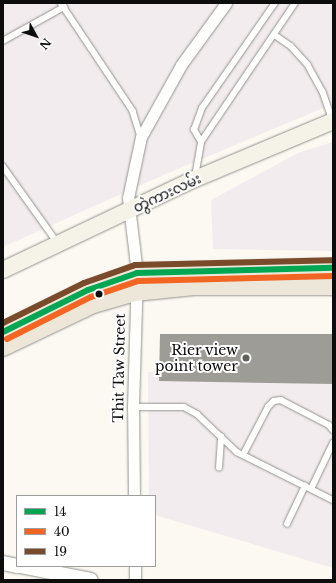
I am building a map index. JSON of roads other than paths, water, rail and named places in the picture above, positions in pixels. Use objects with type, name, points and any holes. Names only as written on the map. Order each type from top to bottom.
[{"type":"main road","name":"တွဲကားလမ်း","points":[[3,270],[195,179],[333,121]]},
{"type":"main road","points":[[8,337],[88,290],[137,273],[333,268]]},
{"type":"main road","points":[[8,337],[93,304],[135,292],[194,286],[333,286]]},
{"type":"street","name":"Thit Taw Street","points":[[134,495],[132,407],[135,292],[137,273],[131,236],[131,210],[128,198],[141,137],[181,65],[226,3]]},
{"type":"street","points":[[3,563],[16,566]]},
{"type":"street","points":[[20,567],[38,575],[91,580]]},
{"type":"street","points":[[135,567],[135,580]]},
{"type":"lane","points":[[201,142],[194,130],[202,108],[275,3]]},
{"type":"lane","points":[[195,179],[201,142],[275,35],[295,3]]},
{"type":"lane","points":[[3,41],[62,5],[133,110],[141,137]]},
{"type":"lane","points":[[275,35],[291,46],[308,65],[324,92],[333,121]]},
{"type":"lane","points":[[3,166],[58,244]]},
{"type":"lane","points":[[243,455],[268,406],[274,401],[281,400],[329,425],[333,430]]},
{"type":"lane","points":[[132,407],[184,408],[197,414],[221,437],[243,455],[333,500]]},
{"type":"lane","points":[[219,468],[221,437]]},
{"type":"lane","points":[[311,489],[333,443]]},
{"type":"lane","points":[[287,524],[305,486]]},
{"type":"place","name":"Rier view point tower","points":[[246,358]]}]
